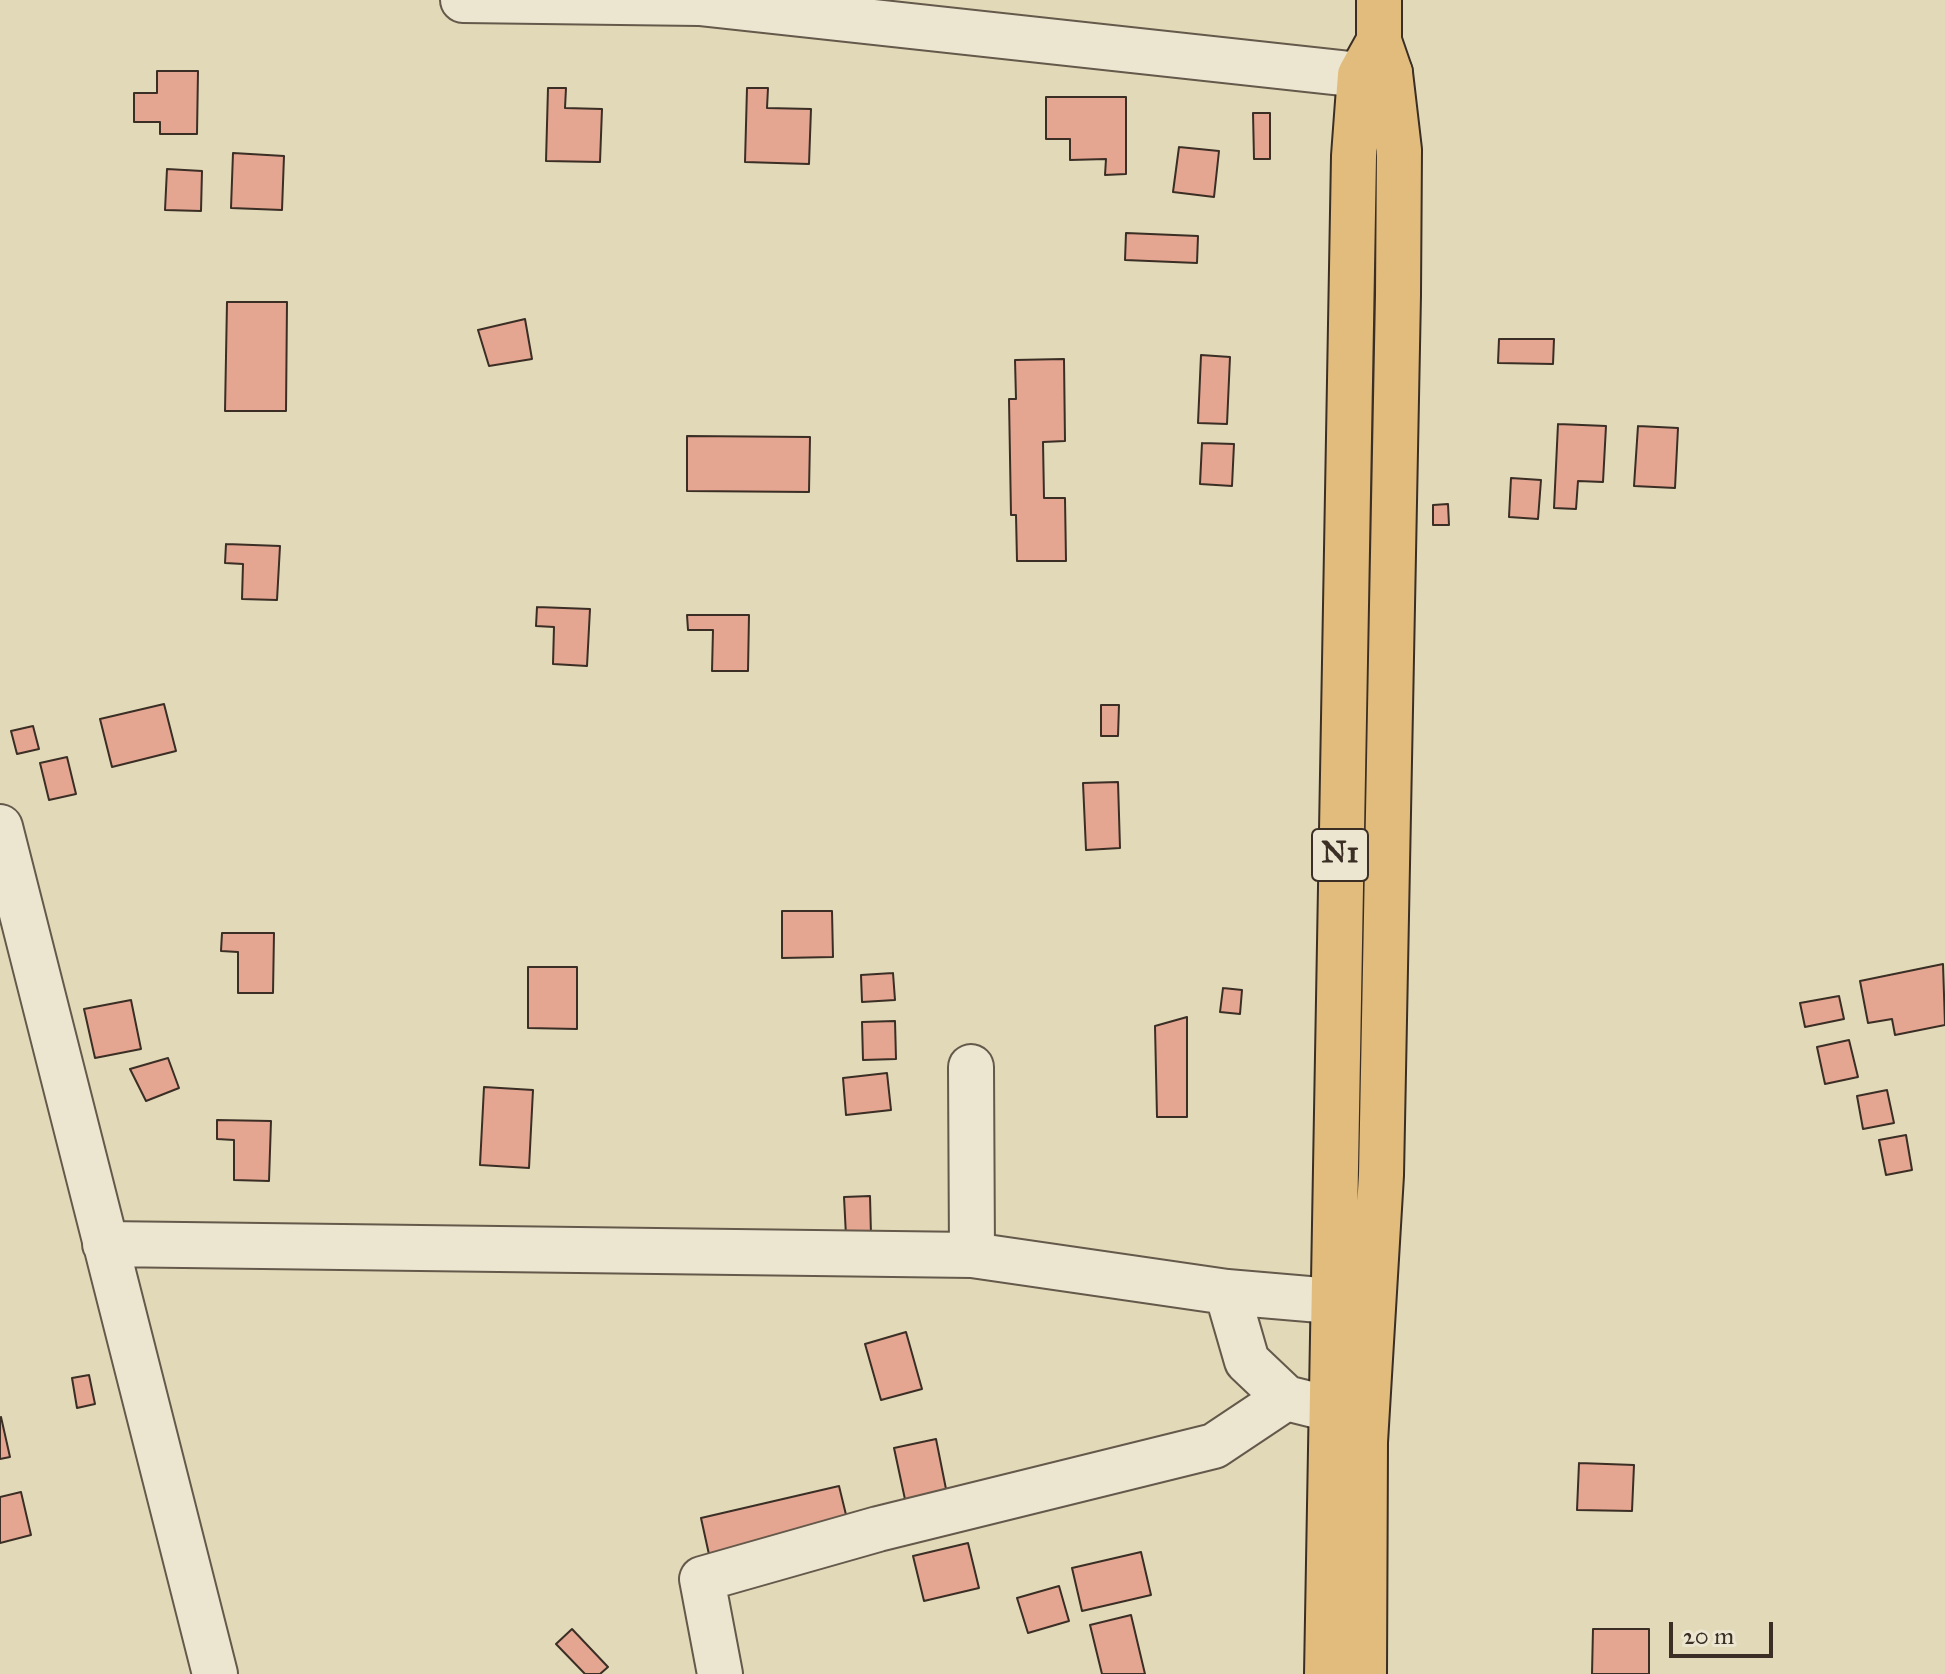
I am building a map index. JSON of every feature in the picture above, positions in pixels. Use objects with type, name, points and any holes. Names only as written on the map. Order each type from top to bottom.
[{"type":"main road","name":"N1","points":[[1327,1674],[1354,156],[1377,47]]},
{"type":"main road","name":"N1","points":[[1364,1674],[1365,1442],[1381,1175],[1398,310],[1399,150],[1377,47]]},
{"type":"street","points":[[463,0],[699,1],[1377,47]]},
{"type":"street","points":[[0,827],[215,1674]]},
{"type":"street","points":[[971,1067],[972,1255]]},
{"type":"street","points":[[105,1244],[972,1255],[1227,1292],[1332,1301]]},
{"type":"street","points":[[1227,1292],[1247,1361],[1286,1398],[1332,1409]]},
{"type":"street","points":[[720,1674],[702,1579],[878,1529],[1214,1446],[1286,1398]]},
{"type":"building","points":[[157,71],[198,71],[197,134],[160,134],[160,122],[134,122],[134,93],[157,93]]},
{"type":"building","points":[[548,88],[566,88],[565,108],[602,109],[600,162],[546,161]]},
{"type":"building","points":[[747,88],[768,88],[767,108],[811,109],[809,164],[745,162]]},
{"type":"building","points":[[1046,97],[1126,97],[1126,174],[1105,175],[1106,159],[1070,160],[1070,139],[1046,139]]},
{"type":"building","points":[[1253,113],[1270,113],[1270,159],[1254,159]]},
{"type":"building","points":[[1179,147],[1219,151],[1214,197],[1173,192]]},
{"type":"building","points":[[233,153],[284,156],[282,210],[231,208]]},
{"type":"building","points":[[167,169],[202,171],[201,211],[165,210]]},
{"type":"building","points":[[1126,233],[1198,236],[1197,263],[1125,260]]},
{"type":"building","points":[[227,302],[287,302],[286,411],[225,411]]},
{"type":"building","points":[[525,319],[532,359],[489,366],[478,330]]},
{"type":"building","points":[[1499,339],[1554,339],[1553,364],[1498,363]]},
{"type":"building","points":[[1201,355],[1230,357],[1227,424],[1198,423]]},
{"type":"building","points":[[1064,359],[1065,441],[1043,442],[1044,498],[1065,498],[1066,561],[1017,561],[1016,515],[1011,515],[1009,399],[1016,399],[1015,360]]},
{"type":"building","points":[[1558,424],[1606,426],[1603,482],[1578,481],[1576,509],[1554,508]]},
{"type":"building","points":[[1638,426],[1678,428],[1675,488],[1634,486]]},
{"type":"building","points":[[687,436],[810,437],[809,492],[687,491]]},
{"type":"building","points":[[1202,443],[1234,444],[1232,486],[1200,484]]},
{"type":"building","points":[[1511,478],[1541,480],[1538,519],[1509,517]]},
{"type":"building","points":[[1448,504],[1449,525],[1433,525],[1433,505]]},
{"type":"building","points":[[226,544],[280,546],[277,600],[242,599],[243,564],[225,563]]},
{"type":"building","points":[[537,607],[590,609],[587,666],[553,664],[554,627],[536,626]]},
{"type":"building","points":[[687,615],[749,615],[748,671],[712,671],[713,630],[688,630]]},
{"type":"building","points":[[164,704],[176,751],[112,767],[100,719]]},
{"type":"building","points":[[1101,705],[1119,705],[1118,736],[1101,736]]},
{"type":"building","points":[[33,726],[39,749],[17,754],[11,731]]},
{"type":"building","points":[[67,757],[76,794],[49,800],[40,763]]},
{"type":"building","points":[[1118,782],[1120,848],[1086,850],[1083,783]]},
{"type":"building","points":[[782,911],[832,911],[833,957],[782,958]]},
{"type":"building","points":[[222,933],[274,933],[273,993],[238,993],[238,952],[221,951]]},
{"type":"building","points":[[1943,964],[1945,1025],[1895,1035],[1892,1019],[1868,1023],[1860,981]]},
{"type":"building","points":[[528,967],[577,967],[577,1029],[528,1028]]},
{"type":"building","points":[[893,973],[895,1000],[862,1002],[861,975]]},
{"type":"building","points":[[1223,988],[1242,990],[1240,1014],[1220,1012]]},
{"type":"building","points":[[1839,996],[1844,1019],[1805,1027],[1800,1003]]},
{"type":"building","points":[[131,1000],[141,1049],[95,1058],[84,1009]]},
{"type":"building","points":[[1187,1017],[1187,1117],[1157,1117],[1155,1026]]},
{"type":"building","points":[[895,1021],[896,1059],[863,1060],[862,1022]]},
{"type":"building","points":[[1849,1040],[1858,1077],[1825,1084],[1817,1047]]},
{"type":"building","points":[[168,1058],[179,1088],[146,1101],[130,1069]]},
{"type":"building","points":[[887,1073],[891,1110],[846,1115],[843,1078]]},
{"type":"building","points":[[484,1087],[533,1090],[529,1168],[480,1165]]},
{"type":"building","points":[[1887,1090],[1894,1123],[1863,1129],[1857,1096]]},
{"type":"building","points":[[217,1120],[271,1121],[269,1181],[234,1180],[234,1140],[217,1139]]},
{"type":"building","points":[[1906,1135],[1912,1170],[1886,1175],[1879,1140]]},
{"type":"building","points":[[870,1196],[871,1235],[846,1236],[844,1197]]},
{"type":"building","points":[[906,1332],[922,1389],[881,1400],[865,1344]]},
{"type":"building","points":[[89,1375],[95,1404],[77,1408],[72,1378]]},
{"type":"building","points":[[0,1418],[10,1457],[0,1459]]},
{"type":"building","points":[[936,1439],[947,1494],[906,1504],[894,1448]]},
{"type":"building","points":[[1579,1463],[1634,1465],[1632,1511],[1577,1510]]},
{"type":"building","points":[[839,1486],[849,1527],[710,1559],[701,1518]]},
{"type":"building","points":[[21,1492],[31,1535],[0,1543],[0,1497]]},
{"type":"building","points":[[968,1543],[979,1588],[924,1601],[913,1556]]},
{"type":"building","points":[[1141,1552],[1151,1595],[1082,1611],[1072,1568]]},
{"type":"building","points":[[1059,1586],[1069,1621],[1028,1633],[1017,1598]]},
{"type":"building","points":[[1131,1615],[1145,1674],[1102,1674],[1090,1625]]},
{"type":"building","points":[[572,1629],[608,1667],[600,1674],[585,1674],[556,1644]]},
{"type":"building","points":[[1593,1629],[1649,1629],[1649,1674],[1592,1674]]}]
